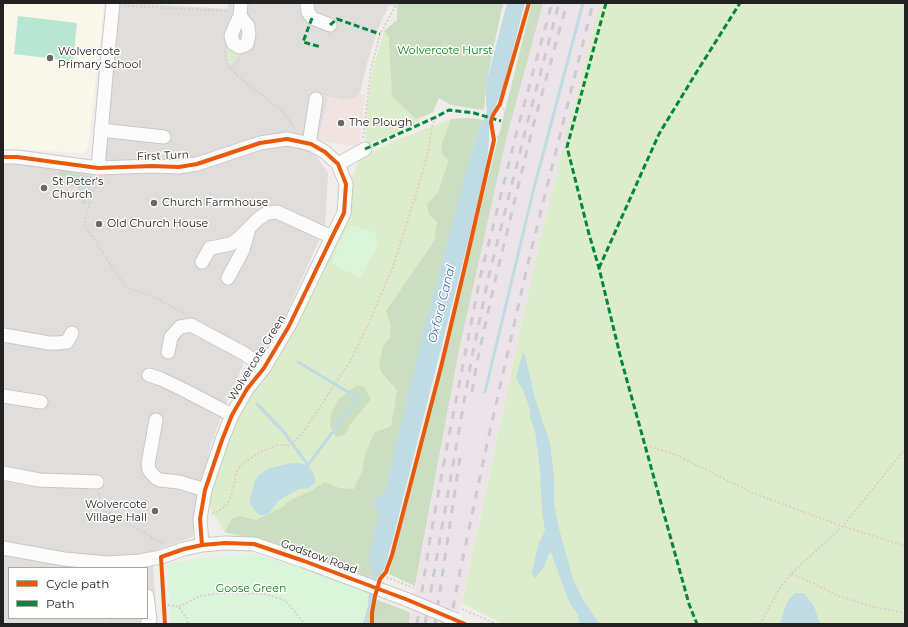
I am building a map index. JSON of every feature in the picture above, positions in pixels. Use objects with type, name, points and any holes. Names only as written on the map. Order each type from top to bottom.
[{"type":"street","points":[[306,3],[308,12],[312,18],[330,25]]},
{"type":"street","points":[[98,168],[113,4]]},
{"type":"street","points":[[308,143],[316,99]]},
{"type":"street","points":[[101,130],[164,137]]},
{"type":"street","name":"First Turn","points":[[5,153],[98,168],[152,166],[179,167],[197,164],[260,143],[287,139],[308,143],[325,152],[338,164]]},
{"type":"street","points":[[338,164],[363,150]]},
{"type":"street","name":"Wolvercote Green","points":[[202,546],[200,519],[205,490],[232,415],[246,389],[264,368],[289,326],[344,213],[346,184],[338,164]]},
{"type":"street","points":[[202,262],[210,248],[231,244],[258,219],[267,213],[277,212],[332,237]]},
{"type":"street","points":[[228,278],[243,250],[250,226]]},
{"type":"street","points":[[168,352],[171,337],[189,320],[245,354],[264,368]]},
{"type":"street","points":[[3,335],[57,343],[67,342],[72,333]]},
{"type":"street","points":[[149,374],[232,415]]},
{"type":"street","points":[[3,396],[41,402]]},
{"type":"street","points":[[156,420],[148,464],[149,470],[156,478],[179,482],[205,490]]},
{"type":"street","points":[[3,473],[39,480],[97,482]]},
{"type":"street","name":"Godstow Road","points":[[3,548],[64,559],[107,563],[141,564],[184,549],[225,543],[254,544],[353,578],[389,597],[408,600],[461,622]]},
{"type":"street","points":[[147,624],[150,620],[148,604]]},
{"type":"path","points":[[391,3],[395,7]]},
{"type":"path","points":[[363,150],[371,68],[380,34],[395,7],[406,3]]},
{"type":"path","points":[[113,4],[237,10]]},
{"type":"path","points":[[225,49],[225,56],[231,69],[240,78],[282,111],[308,143]]},
{"type":"path","points":[[496,109],[500,104],[502,97]]},
{"type":"path","points":[[494,140],[506,129],[504,122],[505,111],[500,104]]},
{"type":"path","points":[[200,519],[222,509],[228,504],[238,471],[242,464],[261,452],[277,445],[289,446],[296,441],[349,364],[367,327],[392,267],[419,184],[432,127],[436,117]]},
{"type":"path","points":[[492,146],[494,140],[493,134]]},
{"type":"path","points":[[98,168],[97,178],[84,224],[126,288],[142,292],[162,301],[189,320]]},
{"type":"path","points":[[646,445],[676,455],[753,493],[843,526],[905,546]]},
{"type":"path","points":[[760,624],[780,588],[791,574],[843,526],[905,449]]},
{"type":"path","points":[[97,482],[102,509],[177,552]]},
{"type":"path","points":[[380,579],[386,572]]},
{"type":"path","points":[[791,574],[839,596],[869,606],[905,614]]},
{"type":"path","points":[[164,604],[179,607],[200,596],[222,593],[266,594],[286,601],[304,624]]},
{"type":"path","points":[[373,624],[389,597]]},
{"type":"path","points":[[179,607],[187,619],[188,624]]},
{"type":"path","points":[[372,618],[373,624]]},
{"type":"path","points":[[492,622],[497,624]]},
{"type":"shaded area","name":"Wolvercote Primary School","points":[[3,3],[104,3],[88,148],[84,153],[14,149],[3,150]]},
{"type":"shaded area","points":[[119,3],[227,9],[229,3],[400,3],[397,5],[389,5],[377,31],[360,93],[356,98],[344,100],[306,92],[293,123],[328,173],[325,227],[284,318],[264,352],[258,355],[255,354],[240,358],[243,363],[242,368],[225,406],[210,447],[192,537],[152,552],[157,624],[3,624],[3,158],[101,170]]},
{"type":"shaded area","points":[[543,3],[600,3],[539,243],[457,624],[409,624],[459,350],[506,140]]},
{"type":"shaded area","points":[[306,92],[344,100],[356,98],[360,93],[365,95],[360,142],[357,145],[343,145],[304,138],[293,123]]},
{"type":"shaded area","points":[[306,92],[328,97],[318,140],[304,138],[293,123]]},
{"type":"green space","name":"Wolvercote Hurst","points":[[400,3],[504,3],[487,80],[484,110],[451,105],[439,98],[433,112],[416,119],[392,96],[389,38],[384,31],[397,20],[397,5]]},
{"type":"green space","points":[[532,3],[543,3],[506,140],[459,350],[415,586],[389,574]]},
{"type":"green space","points":[[600,3],[905,3],[905,624],[503,624],[462,603],[539,243]]},
{"type":"green space","points":[[18,16],[77,23],[73,61],[14,54]]},
{"type":"green space","points":[[384,31],[389,38],[416,119],[433,112],[405,129],[370,143],[365,142],[372,72]]},
{"type":"green space","points":[[228,48],[241,53],[229,65],[227,49]]},
{"type":"green space","points":[[469,118],[484,120],[451,228],[422,338],[370,567],[372,575],[368,581],[258,540],[225,532],[213,513],[208,500],[228,437],[251,396],[271,369],[291,331],[358,162],[364,156],[394,141],[451,119]]},
{"type":"green space","points":[[469,118],[484,120],[474,143],[437,282],[384,494],[380,496],[376,508],[380,512],[370,567],[372,575],[368,581],[258,540],[225,532],[232,519],[240,516],[256,520],[281,508],[292,499],[307,493],[325,482],[339,488],[354,489],[362,472],[365,455],[374,433],[391,426],[397,391],[382,373],[379,366],[383,346],[390,337],[391,326],[386,311],[434,241],[437,222],[429,214],[427,205],[438,192],[449,160],[442,154],[441,146],[451,119]]},
{"type":"green space","points":[[60,170],[92,177],[86,204],[82,204],[78,188],[72,182],[59,174]]},
{"type":"green space","points":[[351,225],[376,233],[377,247],[360,278],[331,263],[339,243]]},
{"type":"green space","points":[[357,385],[364,387],[371,399],[350,425],[345,435],[336,437],[330,425],[331,414],[339,399]]},
{"type":"green space","name":"Goose Green","points":[[255,554],[349,582],[368,590],[368,605],[363,624],[171,624],[167,564],[210,557]]},
{"type":"green space","points":[[372,598],[410,612],[409,624],[366,624]]},
{"type":"water","name":"Oxford Canal","points":[[507,3],[525,3],[502,91],[491,114],[489,123],[487,162],[392,542],[384,570],[377,578],[366,624],[363,624],[368,605],[369,585],[372,575],[369,554],[380,513],[373,504],[376,498],[384,494],[422,338],[466,171],[474,144],[487,110],[487,80]]},
{"type":"water","points":[[523,352],[535,398],[550,444],[554,478],[554,503],[559,529],[573,579],[582,598],[599,624],[579,624],[578,615],[567,596],[551,552],[545,565],[535,578],[532,573],[538,545],[545,531],[535,431],[530,417],[527,400],[516,378]]},
{"type":"water","points":[[297,463],[308,465],[315,477],[315,483],[309,488],[299,489],[279,500],[266,515],[259,515],[249,502],[258,476],[267,469]]},
{"type":"water","points":[[795,593],[804,593],[814,606],[820,624],[780,624],[786,604]]},
{"type":"waterway","points":[[485,392],[533,192],[583,3]]},
{"type":"waterway","points":[[257,404],[283,431],[308,465],[358,398],[298,362]]},
{"type":"railway","points":[[417,624],[430,539],[480,278],[518,127],[552,3]]},
{"type":"railway","points":[[425,624],[471,362],[488,279],[559,3]]},
{"type":"railway","points":[[472,392],[495,281],[532,130],[567,3]]},
{"type":"railway","points":[[450,624],[487,444],[528,263],[593,3]]},
{"type":"railway","points":[[435,624],[460,457]]},
{"type":"marked path","points":[[606,3],[567,147],[621,359],[689,604],[697,624]]},
{"type":"marked path","points":[[599,268],[659,134],[740,3]]},
{"type":"marked path","points":[[312,18],[303,42],[321,47]]},
{"type":"marked path","points":[[330,25],[337,19],[380,34]]},
{"type":"marked path","points":[[365,149],[449,110],[474,113],[501,121]]},
{"type":"cycle path","points":[[372,624],[375,596],[380,579],[386,572],[392,555],[441,367],[466,262],[494,140],[491,122],[493,115],[500,104],[529,3]]},
{"type":"cycle path","points":[[3,157],[17,157],[98,168],[152,166],[179,167],[197,164],[260,143],[287,139],[311,144],[325,152],[338,164],[346,184],[344,213],[289,326],[264,368],[247,389],[232,415],[205,490],[200,519],[202,545]]},
{"type":"cycle path","points":[[165,624],[161,557],[184,549],[202,545],[225,543],[254,544],[408,600],[465,624]]},
{"type":"place","name":"Wolvercote Primary School","points":[[50,58]]},
{"type":"place","name":"The Plough","points":[[341,123]]},
{"type":"place","name":"St Peter's Church","points":[[44,188]]},
{"type":"place","name":"Church Farmhouse","points":[[154,203]]},
{"type":"place","name":"Old Church House","points":[[99,224]]},
{"type":"place","name":"Wolvercote Village Hall","points":[[155,511]]}]
